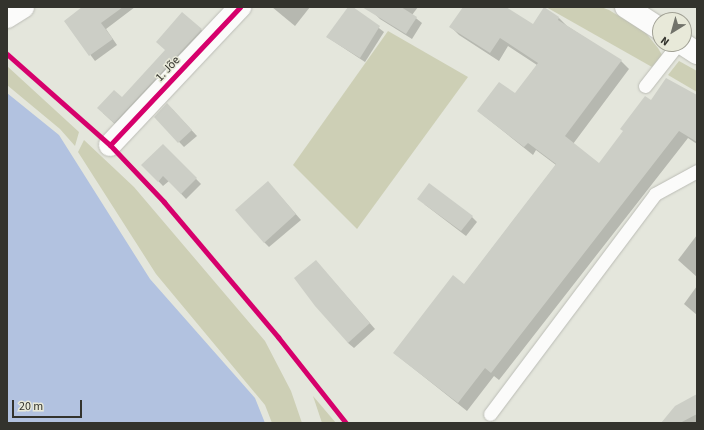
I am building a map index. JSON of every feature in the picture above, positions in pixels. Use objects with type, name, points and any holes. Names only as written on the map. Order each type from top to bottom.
[{"type":"street","points":[[7,17],[23,7]]},
{"type":"street","name":"1. Jõe","points":[[110,145],[240,7]]},
{"type":"street","points":[[626,7],[652,24]]},
{"type":"lane","points":[[645,86],[672,52]]},
{"type":"lane","points":[[490,414],[655,194],[697,171]]},
{"type":"green space","points":[[546,7],[601,7],[609,10],[645,32],[652,41],[652,52],[660,52],[662,55],[652,67]]},
{"type":"green space","points":[[388,31],[468,77],[357,229],[293,165]]},
{"type":"green space","points":[[679,61],[697,71],[697,92],[668,75]]},
{"type":"green space","points":[[7,66],[79,132],[75,146],[60,129],[7,85]]},
{"type":"green space","points":[[84,140],[134,187],[265,341],[291,391],[302,423],[272,423],[265,405],[156,274],[78,152]]},
{"type":"green space","points":[[313,396],[336,423],[322,423]]},
{"type":"water","points":[[7,93],[59,135],[150,279],[255,398],[265,423],[7,423]]},
{"type":"building","points":[[82,7],[123,7],[101,23],[113,39],[89,56],[64,21]]},
{"type":"building","points":[[348,7],[353,7],[380,26],[360,58],[326,37]]},
{"type":"building","points":[[362,7],[401,7],[417,17],[406,34]]},
{"type":"building","points":[[463,7],[506,7],[533,24],[544,7],[559,17],[558,20],[622,60],[565,136],[599,163],[623,131],[620,129],[645,96],[651,100],[666,78],[697,95],[697,142],[679,131],[491,373],[485,368],[458,403],[393,353],[453,275],[464,284],[556,164],[528,143],[524,147],[477,111],[499,82],[515,93],[538,63],[500,38],[490,53],[449,27]]},
{"type":"building","points":[[182,12],[202,29],[114,123],[97,108],[114,90],[122,97],[165,50],[156,42]]},
{"type":"building","points":[[167,103],[192,130],[178,143],[154,117]]},
{"type":"building","points":[[163,144],[197,178],[181,194],[163,176],[158,182],[141,165]]},
{"type":"building","points":[[268,181],[296,214],[264,243],[235,210]]},
{"type":"building","points":[[429,183],[473,216],[461,231],[417,199]]},
{"type":"building","points":[[316,260],[370,323],[348,343],[315,306],[294,278]]},
{"type":"building","points":[[697,394],[697,414],[680,423],[661,423],[675,406]]},
{"type":"cycle path","points":[[110,145],[240,7]]},
{"type":"cycle path","points":[[7,54],[110,145],[164,202],[278,337],[346,423]]}]
